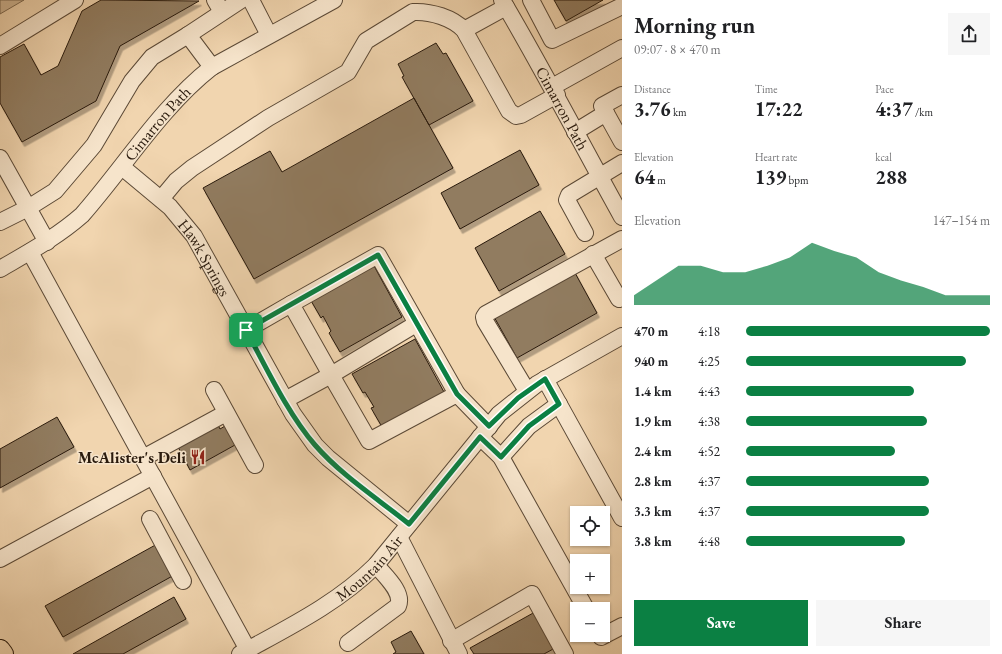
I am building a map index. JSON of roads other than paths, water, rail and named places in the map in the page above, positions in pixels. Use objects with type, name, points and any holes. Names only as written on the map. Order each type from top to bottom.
[{"type":"main road","points":[[0,650],[2,654]]},
{"type":"street","points":[[0,46],[75,0]]},
{"type":"street","points":[[0,222],[28,208],[55,191],[94,145],[132,82],[152,57],[188,35],[219,6],[242,0]]},
{"type":"street","points":[[251,0],[269,35]]},
{"type":"street","name":"Cimarron Path","points":[[0,269],[47,242],[82,215],[175,102],[197,78],[212,67],[334,0]]},
{"type":"street","points":[[531,0],[552,40],[622,6],[619,0]]},
{"type":"street","points":[[464,30],[504,4]]},
{"type":"street","name":"Cimarron Path","points":[[504,4],[555,91],[574,132],[622,217]]},
{"type":"street","points":[[161,199],[176,181],[192,168],[268,118],[348,72],[366,41],[413,12],[438,16],[457,22],[464,30],[509,111],[516,116],[521,115],[555,91],[622,48]]},
{"type":"street","points":[[188,35],[212,67]]},
{"type":"street","points":[[622,95],[602,106],[622,142]]},
{"type":"street","points":[[574,132],[606,114]]},
{"type":"street","points":[[0,158],[47,242]]},
{"type":"street","points":[[586,233],[567,200],[569,195],[622,163]]},
{"type":"street","name":"Hawk Springs","points":[[122,167],[161,199],[183,221],[194,236],[303,430],[328,458],[409,524]]},
{"type":"street","points":[[527,392],[513,370],[484,317],[486,314],[622,239]]},
{"type":"street","points":[[30,252],[153,476],[244,652]]},
{"type":"street","points":[[593,254],[619,299]]},
{"type":"street","points":[[246,330],[378,255],[457,394],[501,457],[582,602]]},
{"type":"street","points":[[291,304],[369,441],[457,394]]},
{"type":"street","points":[[285,400],[331,375],[416,324]]},
{"type":"street","name":"Mountain Air","points":[[244,652],[338,598],[376,565],[499,414],[545,379],[622,336]]},
{"type":"street","points":[[545,379],[622,518]]},
{"type":"street","points":[[214,390],[255,465]]},
{"type":"street","points":[[501,457],[529,426],[559,404]]},
{"type":"street","points":[[143,458],[226,413]]},
{"type":"street","points":[[0,559],[153,476]]},
{"type":"street","points":[[150,519],[183,581]]},
{"type":"street","points":[[399,537],[455,647],[532,594],[566,654]]},
{"type":"street","points":[[348,642],[398,606],[400,602],[398,594],[376,565]]},
{"type":"street","points":[[610,632],[622,626]]},
{"type":"place","name":"McAlister's Deli","points":[[198,457]]}]
